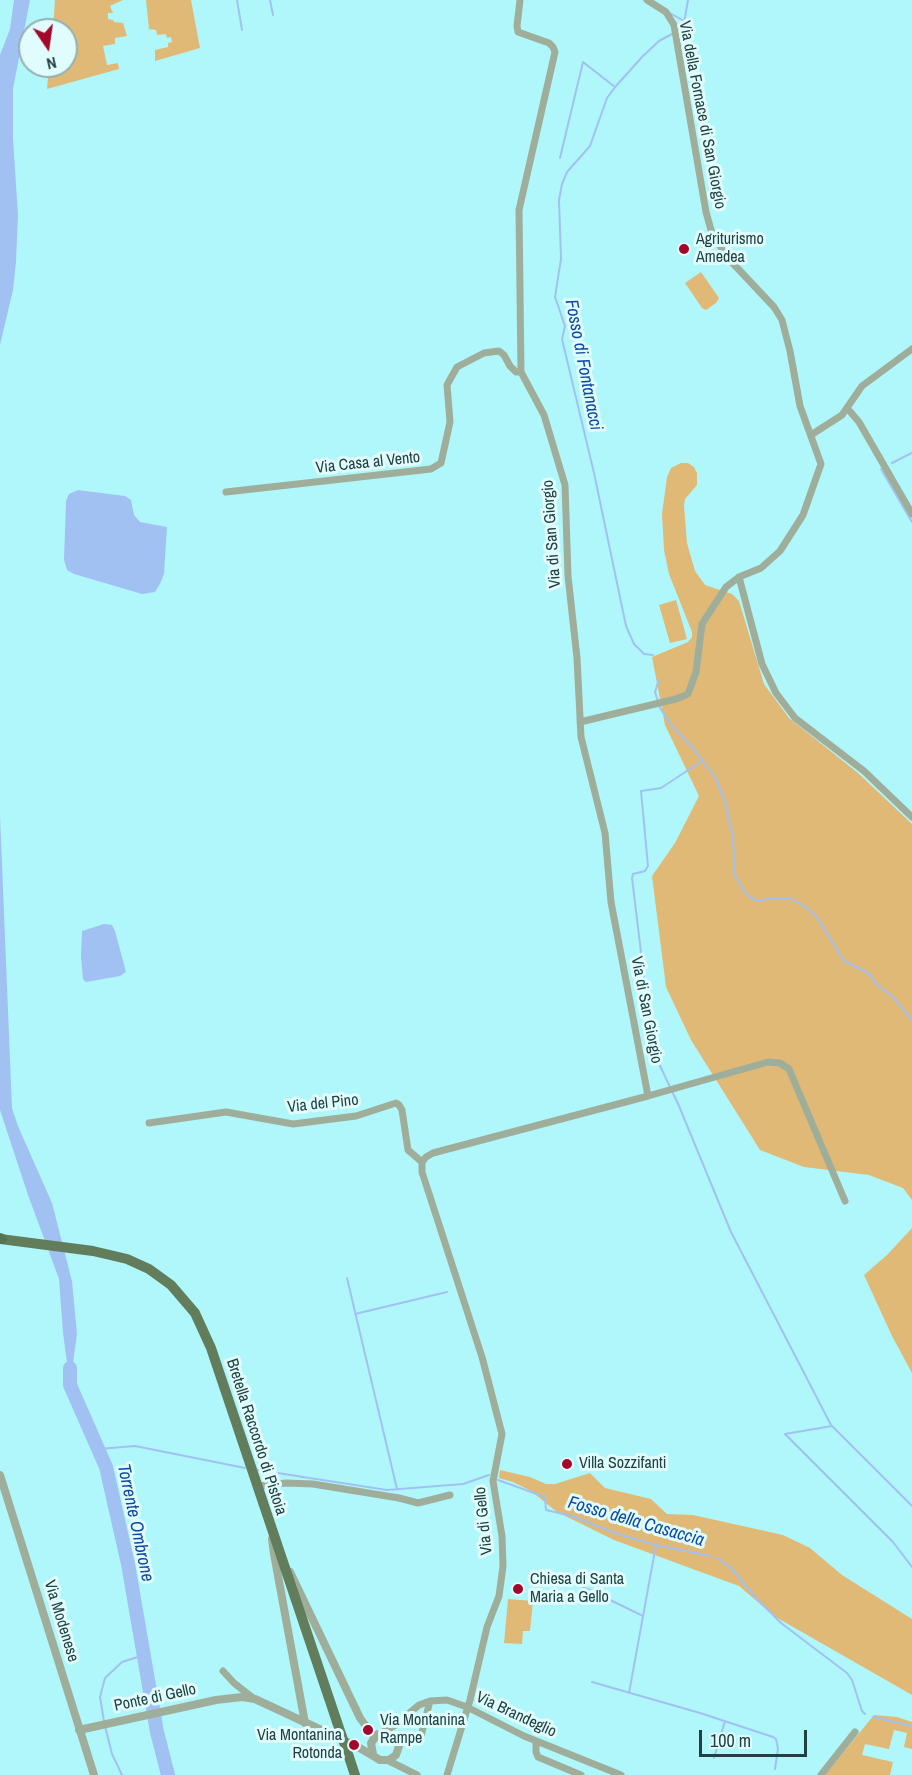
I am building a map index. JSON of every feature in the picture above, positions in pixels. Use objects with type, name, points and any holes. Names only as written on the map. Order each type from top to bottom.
[{"type":"main road","name":"Bretella Raccordo di Pistoia","points":[[0,1239],[117,1255],[149,1269],[171,1285],[195,1313],[211,1348],[355,1775]]},
{"type":"street","name":"Via di San Giorgio","points":[[520,0],[518,32],[549,43],[555,52],[519,210],[521,372],[544,415],[565,485],[568,576],[577,658],[582,744],[605,833],[611,902],[648,1096]]},
{"type":"street","name":"Via della Fornace di San Giorgio","points":[[647,0],[668,14],[674,25],[711,230],[726,256],[779,315],[789,343],[800,406],[821,464],[803,515],[790,538],[771,561],[757,571],[739,577]]},
{"type":"street","points":[[811,435],[836,419],[865,383],[912,349]]},
{"type":"street","name":"Via Casa al Vento","points":[[226,492],[431,469],[441,463],[450,422],[447,385],[457,367],[484,353],[499,351],[516,372],[521,372]]},
{"type":"street","points":[[847,408],[859,422],[912,514]]},
{"type":"street","points":[[580,722],[676,699],[688,694],[696,672],[702,624],[726,587],[739,577],[762,663],[776,693],[795,718],[864,771],[912,817]]},
{"type":"street","points":[[422,1162],[433,1154],[768,1062],[780,1063],[789,1069],[845,1201]]},
{"type":"street","name":"Via del Pino","points":[[149,1123],[226,1112],[292,1124],[356,1116],[396,1103],[401,1108],[408,1150],[422,1162]]},
{"type":"street","name":"Via di Gello","points":[[422,1162],[422,1172],[482,1357],[502,1434],[493,1481],[503,1566],[499,1596],[487,1627],[447,1775]]},
{"type":"street","name":"Via Modenese","points":[[0,1475],[94,1775]]},
{"type":"street","points":[[257,1486],[286,1483],[313,1485],[418,1503],[450,1495]]},
{"type":"street","points":[[272,1533],[305,1723]]},
{"type":"street","points":[[282,1560],[291,1573],[360,1718],[373,1740],[373,1754]]},
{"type":"street","points":[[223,1671],[255,1699],[373,1754],[378,1759],[387,1760],[417,1775]]},
{"type":"street","name":"Ponte di Gello","points":[[80,1730],[216,1700],[255,1699]]},
{"type":"street","name":"Via Brandeglio","points":[[430,1701],[447,1700],[467,1707],[536,1742],[621,1775]]},
{"type":"street","points":[[358,1747],[373,1740],[416,1707],[430,1701]]},
{"type":"street","points":[[421,1736],[430,1701]]},
{"type":"street","points":[[387,1760],[396,1755],[399,1748],[402,1719]]},
{"type":"street","points":[[383,1732],[393,1735],[398,1742]]},
{"type":"street","points":[[821,1775],[855,1732]]},
{"type":"street","points":[[536,1742],[538,1757],[582,1775]]},
{"type":"street","points":[[396,1755],[400,1766]]},
{"type":"shaded area","points":[[55,0],[123,0],[110,6],[113,13],[108,13],[108,19],[123,23],[127,36],[115,38],[115,44],[103,46],[107,65],[118,63],[119,69],[47,89],[48,78],[78,78],[78,18],[54,18]]},
{"type":"shaded area","points":[[146,0],[191,0],[200,48],[155,61],[155,50],[168,47],[168,43],[172,42],[171,37],[167,38],[166,34],[157,35],[156,30],[149,29]]},
{"type":"shaded area","points":[[701,272],[719,298],[706,310],[702,308],[685,283]]},
{"type":"shaded area","points":[[681,463],[688,463],[697,473],[697,485],[685,499],[684,506],[687,543],[695,571],[705,585],[732,594],[739,601],[764,684],[789,718],[858,773],[912,824],[912,1200],[903,1188],[869,1175],[804,1167],[760,1150],[691,1040],[666,987],[652,876],[675,843],[699,796],[665,725],[652,657],[688,642],[692,637],[669,574],[664,550],[662,514],[667,477],[671,468]]},
{"type":"shaded area","points":[[676,600],[687,639],[670,643],[659,605]]},
{"type":"shaded area","points":[[912,1228],[912,1373],[864,1275],[887,1255]]},
{"type":"shaded area","points":[[500,1470],[530,1477],[546,1484],[555,1484],[590,1473],[605,1488],[651,1499],[667,1514],[693,1515],[783,1535],[810,1548],[842,1575],[912,1619],[912,1695],[774,1616],[739,1586],[614,1540],[557,1512],[531,1491],[499,1478]]},
{"type":"shaded area","points":[[508,1599],[533,1601],[530,1631],[523,1631],[522,1644],[504,1643]]},
{"type":"shaded area","points":[[874,1715],[897,1717],[912,1722],[912,1749],[904,1747],[907,1733],[894,1730],[889,1749],[865,1744],[862,1755],[893,1762],[890,1775],[825,1775]]},
{"type":"water","points":[[14,0],[30,0],[27,18],[18,18],[18,63],[13,89],[13,139],[18,215],[16,262],[13,290],[0,345],[0,55],[10,29]]},
{"type":"water","points":[[78,490],[125,496],[131,500],[134,515],[140,522],[167,527],[164,574],[155,592],[142,594],[67,570],[64,560],[66,501],[69,494]]},
{"type":"water","points":[[0,815],[12,1108],[52,1203],[72,1281],[77,1334],[70,1385],[59,1279],[0,1110]]},
{"type":"water","points":[[104,924],[112,925],[115,931],[126,972],[120,976],[86,982],[83,979],[81,956],[82,931]]},
{"type":"waterway","points":[[237,0],[242,30]]},
{"type":"waterway","points":[[270,0],[273,15]]},
{"type":"waterway","name":"Fosso di Fontanacci","points":[[677,30],[684,23],[688,0]]},
{"type":"waterway","points":[[668,12],[684,21]]},
{"type":"waterway","name":"Fosso di Fontanacci","points":[[653,655],[644,654],[634,644],[626,626],[594,473],[562,339],[565,326],[555,297],[561,259],[559,200],[567,172],[590,146],[607,98],[616,86],[659,41],[672,34]]},
{"type":"waterway","points":[[560,158],[583,62],[615,87]]},
{"type":"waterway","points":[[892,463],[912,453]]},
{"type":"waterway","points":[[881,469],[912,522]]},
{"type":"waterway","name":"Fosso di Fontanacci","points":[[659,679],[655,692],[660,708],[715,777],[725,801],[733,838],[735,876],[746,894],[758,901],[773,898],[792,899],[806,907],[817,917],[844,961],[870,974],[874,982],[893,997],[912,1020]]},
{"type":"waterway","points":[[702,761],[661,788],[641,791],[648,866],[645,871],[633,874],[632,878],[653,1051],[679,1106],[731,1232],[831,1425],[912,1506]]},
{"type":"waterway","points":[[347,1278],[397,1489]]},
{"type":"waterway","points":[[355,1314],[447,1292]]},
{"type":"waterway","name":"Torrente Ombrone","points":[[70,1368],[70,1385],[106,1467],[128,1564],[157,1732],[168,1775]]},
{"type":"waterway","points":[[832,1426],[785,1434],[893,1542],[912,1567]]},
{"type":"waterway","name":"Fosso della Casaccia","points":[[99,1449],[135,1446],[245,1468]]},
{"type":"waterway","name":"Fosso della Casaccia","points":[[258,1470],[387,1490],[463,1484],[489,1475]]},
{"type":"waterway","name":"Fosso della Casaccia","points":[[498,1480],[545,1497],[546,1510],[572,1516],[618,1534],[656,1545],[710,1556]]},
{"type":"waterway","points":[[629,1693],[656,1545]]},
{"type":"waterway","name":"Fosso della Casaccia","points":[[717,1558],[730,1567],[781,1623],[847,1673],[865,1714]]},
{"type":"waterway","points":[[561,1576],[643,1616]]},
{"type":"waterway","points":[[104,1721],[100,1697],[105,1678],[122,1662],[144,1655]]},
{"type":"waterway","points":[[592,1682],[773,1737],[776,1739],[778,1749],[775,1769]]},
{"type":"waterway","name":"Fosso della Casaccia","points":[[873,1717],[912,1726]]},
{"type":"waterway","points":[[714,1758],[725,1721]]},
{"type":"waterway","points":[[105,1726],[112,1754],[122,1775]]},
{"type":"place","name":"Agriturismo Amedea","points":[[684,249]]},
{"type":"place","name":"Villa Sozzifanti","points":[[567,1464]]},
{"type":"place","name":"Chiesa di Santa Maria a Gello","points":[[518,1589]]},
{"type":"place","name":"Via Montanina Rampe","points":[[368,1730]]},
{"type":"place","name":"Via Montanina Rotonda","points":[[354,1745]]}]
